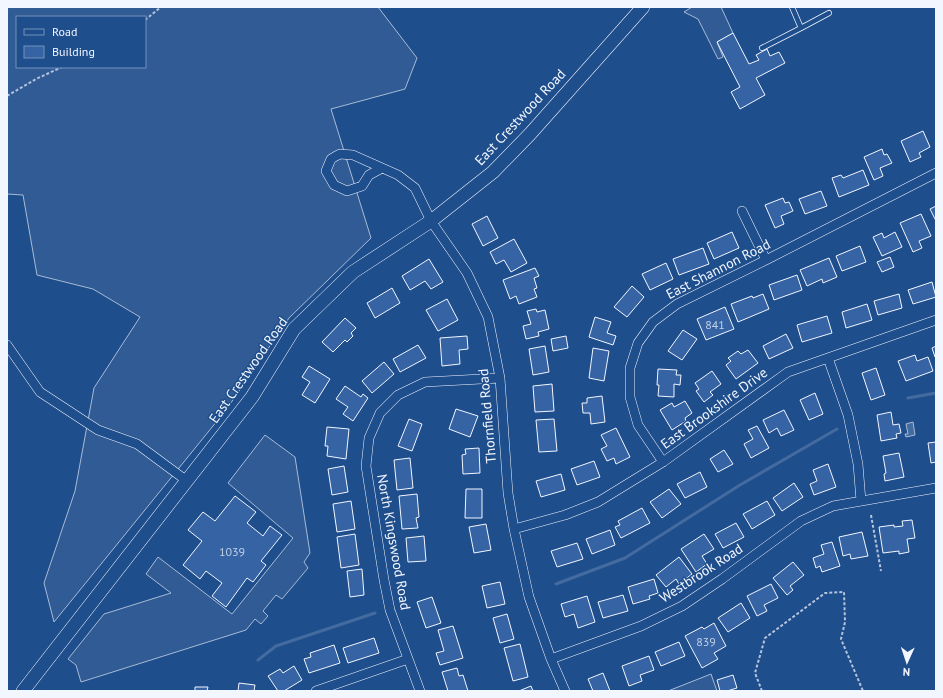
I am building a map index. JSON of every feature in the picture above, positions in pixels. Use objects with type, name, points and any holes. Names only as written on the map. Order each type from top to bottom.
[{"type":"street","name":"East Crestwood Road","points":[[23,691],[252,397],[294,329],[353,272],[431,220],[498,166],[530,134],[638,8]]},
{"type":"street","name":"Thornfield Road","points":[[382,168],[369,174],[362,186],[346,191],[334,184],[326,171],[331,159],[340,154],[353,155],[398,175],[415,188],[431,220],[467,272],[488,317],[500,378],[508,493],[514,529],[529,596],[551,660],[565,691]]},
{"type":"street","name":"East Shannon Road","points":[[663,462],[638,425],[630,397],[630,368],[638,343],[653,322],[677,304],[936,173]]},
{"type":"street","points":[[742,211],[766,260]]},
{"type":"street","name":"East Brookshire Drive","points":[[514,529],[565,515],[598,502],[663,462],[788,372],[936,320]]},
{"type":"street","points":[[7,345],[40,392],[98,430],[138,444],[187,480]]},
{"type":"street","points":[[828,358],[848,415],[858,464],[861,501]]},
{"type":"street","name":"North Kingswood Road","points":[[420,691],[390,610],[366,466],[369,438],[380,413],[398,395],[425,382],[500,378]]},
{"type":"street","name":"Westbrook Road","points":[[551,660],[641,626],[682,606],[722,579],[801,521],[833,506],[936,488]]},
{"type":"street","points":[[316,691],[408,659]]},
{"type":"lane","points":[[792,7],[801,28]]},
{"type":"lane","points":[[762,48],[829,13]]},
{"type":"path","points":[[146,19],[161,7]]},
{"type":"path","points":[[7,96],[36,79],[60,68]]},
{"type":"path","points":[[871,515],[881,571]]},
{"type":"path","points":[[762,691],[755,673],[765,638],[826,593],[844,592],[845,622],[841,639],[863,691]]},
{"type":"shaded area","points":[[7,7],[378,7],[417,58],[405,89],[331,109],[371,238],[289,318],[226,410],[54,622],[44,583],[75,491],[94,388],[140,317],[93,289],[37,275],[23,195],[7,194]]},
{"type":"shaded area","points":[[692,7],[721,7],[733,33],[717,42],[723,57],[718,59],[698,19],[684,12]]},
{"type":"shaded area","points":[[913,422],[915,435],[906,437],[905,434],[908,434],[906,424]]},
{"type":"shaded area","points":[[265,435],[295,457],[310,553],[304,562],[308,568],[282,599],[276,595],[263,611],[268,616],[261,624],[255,619],[246,630],[81,682],[76,665],[68,659],[104,614],[171,593],[146,574],[158,557],[232,614],[293,538],[228,483]]},
{"type":"shaded area","points":[[711,674],[717,691],[668,691]]},
{"type":"building","points":[[733,33],[749,64],[759,60],[756,55],[767,49],[770,56],[779,52],[785,63],[756,78],[765,95],[740,109],[731,92],[740,87],[717,42]]},
{"type":"building","points":[[923,131],[930,147],[919,153],[921,157],[910,162],[901,141]]},
{"type":"building","points":[[882,149],[884,155],[887,154],[892,163],[880,168],[883,176],[874,180],[864,157]]},
{"type":"building","points":[[863,170],[869,185],[839,197],[832,178],[841,175],[843,178]]},
{"type":"building","points":[[821,191],[827,206],[805,214],[799,199]]},
{"type":"building","points":[[783,198],[785,203],[789,202],[793,211],[781,216],[784,224],[775,228],[765,205]]},
{"type":"building","points":[[936,206],[936,221],[930,209]]},
{"type":"building","points":[[921,214],[931,236],[919,241],[922,248],[913,252],[900,223]]},
{"type":"building","points":[[487,216],[498,238],[483,246],[472,224]]},
{"type":"building","points":[[732,232],[739,248],[714,259],[707,243]]},
{"type":"building","points":[[895,232],[902,247],[882,256],[873,237],[882,233],[884,238]]},
{"type":"building","points":[[514,239],[527,263],[511,272],[504,260],[496,264],[490,252]]},
{"type":"building","points":[[860,246],[866,262],[842,271],[836,256]]},
{"type":"building","points":[[703,248],[709,264],[679,275],[673,259]]},
{"type":"building","points":[[890,257],[894,267],[882,272],[877,262]]},
{"type":"building","points":[[829,258],[837,277],[823,283],[822,279],[807,286],[800,270]]},
{"type":"building","points":[[429,259],[443,282],[431,289],[425,281],[410,290],[402,276]]},
{"type":"building","points":[[666,263],[673,279],[650,290],[642,274]]},
{"type":"building","points":[[535,268],[539,276],[534,278],[537,288],[534,289],[537,297],[519,304],[516,296],[510,299],[503,280]]},
{"type":"building","points":[[797,275],[802,290],[774,300],[769,285]]},
{"type":"building","points":[[932,282],[936,297],[913,304],[908,290]]},
{"type":"building","points":[[632,286],[644,297],[627,317],[614,307]]},
{"type":"building","points":[[392,288],[400,303],[375,318],[367,303]]},
{"type":"building","points":[[763,294],[769,309],[738,322],[731,304],[752,296],[753,298]]},
{"type":"building","points":[[899,294],[902,308],[878,315],[874,301]]},
{"type":"building","points":[[447,299],[458,320],[438,331],[426,310]]},
{"type":"building","points":[[867,304],[872,320],[846,328],[842,312]]},
{"type":"building","points":[[725,307],[734,329],[706,340],[697,319]]},
{"type":"building","points":[[536,309],[537,312],[545,310],[549,329],[538,332],[539,336],[526,339],[523,326],[531,324],[527,311]]},
{"type":"building","points":[[827,316],[832,333],[802,342],[797,325]]},
{"type":"building","points":[[595,317],[611,322],[607,333],[616,336],[613,345],[589,337]]},
{"type":"building","points":[[345,318],[356,328],[351,333],[353,336],[347,342],[345,340],[333,352],[322,342]]},
{"type":"building","points":[[683,330],[697,339],[682,360],[668,351]]},
{"type":"building","points":[[786,334],[793,348],[769,359],[763,346]]},
{"type":"building","points":[[467,336],[468,349],[459,350],[460,364],[442,366],[440,338]]},
{"type":"building","points":[[566,336],[568,348],[553,351],[551,339]]},
{"type":"building","points":[[418,345],[426,358],[400,372],[393,359]]},
{"type":"building","points":[[545,346],[549,372],[533,375],[529,349]]},
{"type":"building","points":[[936,346],[936,356],[935,357],[932,348]]},
{"type":"building","points":[[593,348],[609,351],[604,381],[589,378]]},
{"type":"building","points":[[748,350],[758,363],[736,379],[726,365],[731,361],[728,358],[738,351],[741,354]]},
{"type":"building","points":[[915,355],[917,361],[928,357],[933,371],[906,381],[898,361]]},
{"type":"building","points":[[384,362],[394,374],[372,393],[362,381]]},
{"type":"building","points":[[309,366],[330,379],[315,403],[302,395],[310,382],[302,377]]},
{"type":"building","points":[[876,368],[885,395],[871,400],[862,373]]},
{"type":"building","points":[[658,369],[677,370],[676,375],[681,375],[680,385],[674,384],[674,397],[658,396]]},
{"type":"building","points":[[712,371],[721,384],[710,392],[713,395],[704,402],[696,391],[699,389],[695,383]]},
{"type":"building","points":[[552,384],[554,411],[535,412],[533,386]]},
{"type":"building","points":[[345,386],[361,397],[363,394],[368,398],[353,421],[343,414],[348,407],[336,399]]},
{"type":"building","points":[[815,393],[823,414],[809,420],[800,400]]},
{"type":"building","points":[[602,396],[605,422],[591,424],[590,413],[583,413],[582,403],[587,403],[587,398]]},
{"type":"building","points":[[685,401],[692,413],[685,418],[686,421],[672,430],[660,410],[672,403],[674,407]]},
{"type":"building","points":[[456,409],[478,416],[470,437],[449,429]]},
{"type":"building","points":[[784,410],[794,430],[781,436],[777,428],[769,433],[763,420]]},
{"type":"building","points":[[891,412],[893,425],[899,424],[901,433],[896,434],[897,438],[881,441],[877,415]]},
{"type":"building","points":[[409,419],[422,424],[412,451],[398,446]]},
{"type":"building","points":[[554,419],[557,451],[539,452],[536,420]]},
{"type":"building","points":[[757,426],[769,448],[751,458],[744,444],[753,439],[748,430]]},
{"type":"building","points":[[327,427],[349,429],[346,459],[327,456],[328,446],[325,446]]},
{"type":"building","points":[[616,428],[630,457],[616,464],[614,458],[607,461],[601,449],[607,446],[601,435]]},
{"type":"building","points":[[936,442],[936,462],[931,463],[928,443]]},
{"type":"building","points":[[479,448],[480,473],[463,474],[462,455],[466,454],[465,449]]},
{"type":"building","points":[[724,450],[733,464],[718,472],[710,459]]},
{"type":"building","points":[[899,453],[904,477],[885,481],[884,474],[886,473],[883,456]]},
{"type":"building","points":[[410,458],[413,488],[397,490],[394,460]]},
{"type":"building","points":[[594,461],[600,477],[577,485],[571,469]]},
{"type":"building","points":[[828,464],[836,487],[814,495],[810,484],[817,481],[813,470]]},
{"type":"building","points":[[344,466],[348,492],[332,495],[328,469]]},
{"type":"building","points":[[700,472],[707,487],[685,498],[677,484]]},
{"type":"building","points":[[561,474],[565,490],[541,497],[536,481]]},
{"type":"building","points":[[794,483],[803,497],[782,511],[773,498]]},
{"type":"building","points":[[466,489],[482,489],[482,518],[465,518]]},
{"type":"building","points":[[669,489],[681,504],[662,518],[650,502]]},
{"type":"building","points":[[417,494],[419,517],[416,518],[418,528],[402,529],[399,496]]},
{"type":"building","points":[[235,496],[256,512],[247,523],[263,536],[270,526],[282,535],[261,561],[266,565],[253,582],[247,578],[226,607],[212,596],[222,583],[206,571],[200,579],[183,565],[202,541],[188,530],[203,512],[215,521]]},
{"type":"building","points":[[351,501],[355,529],[337,532],[333,504]]},
{"type":"building","points":[[767,501],[775,515],[752,529],[743,514]]},
{"type":"building","points":[[642,508],[650,523],[621,538],[615,527],[620,525],[618,521]]},
{"type":"building","points":[[912,520],[915,538],[907,539],[909,552],[899,554],[899,551],[883,553],[879,527],[894,525],[894,527],[903,526],[902,521]]},
{"type":"building","points":[[736,523],[744,537],[723,548],[715,534]]},
{"type":"building","points":[[486,524],[491,550],[474,553],[469,527]]},
{"type":"building","points":[[610,530],[615,545],[592,554],[586,539]]},
{"type":"building","points":[[862,532],[868,556],[851,559],[850,554],[843,556],[839,537]]},
{"type":"building","points":[[355,534],[359,565],[341,568],[337,537]]},
{"type":"building","points":[[704,534],[714,549],[702,556],[707,564],[696,572],[681,549]]},
{"type":"building","points":[[424,536],[426,561],[408,562],[406,538]]},
{"type":"building","points":[[832,542],[840,566],[822,572],[820,566],[816,568],[813,558],[824,554],[821,545]]},
{"type":"building","points":[[577,543],[583,559],[557,567],[551,551]]},
{"type":"building","points":[[679,557],[692,574],[679,584],[676,579],[666,587],[656,575]]},
{"type":"building","points":[[793,562],[804,575],[790,586],[793,590],[787,595],[773,578]]},
{"type":"building","points":[[362,569],[364,595],[350,597],[347,571]]},
{"type":"building","points":[[654,579],[658,593],[649,596],[650,599],[633,604],[628,587]]},
{"type":"building","points":[[500,582],[505,604],[487,608],[482,586]]},
{"type":"building","points":[[771,584],[778,598],[764,605],[767,611],[757,616],[747,596]]},
{"type":"building","points":[[623,595],[628,611],[603,618],[598,602]]},
{"type":"building","points":[[587,596],[595,622],[578,628],[574,614],[565,617],[561,604]]},
{"type":"building","points":[[432,597],[441,623],[426,628],[417,602]]},
{"type":"building","points":[[741,603],[750,618],[728,632],[718,618]]},
{"type":"building","points":[[507,614],[514,639],[500,643],[493,618]]},
{"type":"building","points":[[714,623],[726,646],[714,653],[718,659],[702,668],[685,636],[702,627],[704,629]]},
{"type":"building","points":[[453,626],[463,658],[440,665],[436,653],[444,651],[438,630]]},
{"type":"building","points":[[374,638],[379,653],[348,663],[343,648]]},
{"type":"building","points":[[679,642],[685,656],[661,666],[655,652]]},
{"type":"building","points":[[520,644],[528,677],[513,681],[504,648]]},
{"type":"building","points":[[334,645],[340,663],[309,673],[304,659],[311,657],[310,653]]},
{"type":"building","points":[[649,656],[654,670],[640,675],[642,681],[629,686],[622,666]]},
{"type":"building","points":[[294,666],[302,680],[284,691],[278,691],[268,676],[280,669],[283,673]]},
{"type":"building","points":[[457,668],[459,676],[463,675],[468,691],[448,691],[442,672]]},
{"type":"building","points":[[603,673],[610,691],[593,691],[588,679]]},
{"type":"building","points":[[733,675],[737,688],[727,691],[720,691],[717,680]]},
{"type":"building","points":[[239,683],[255,685],[254,691],[238,691]]},
{"type":"building","points":[[531,686],[533,691],[519,691]]},
{"type":"building","points":[[195,687],[208,687],[207,691],[195,691]]},
{"type":"waterway","points":[[908,398],[936,393]]},
{"type":"waterway","points":[[556,584],[625,558],[740,485],[837,429]]},
{"type":"waterway","points":[[258,660],[276,646],[375,613]]}]
